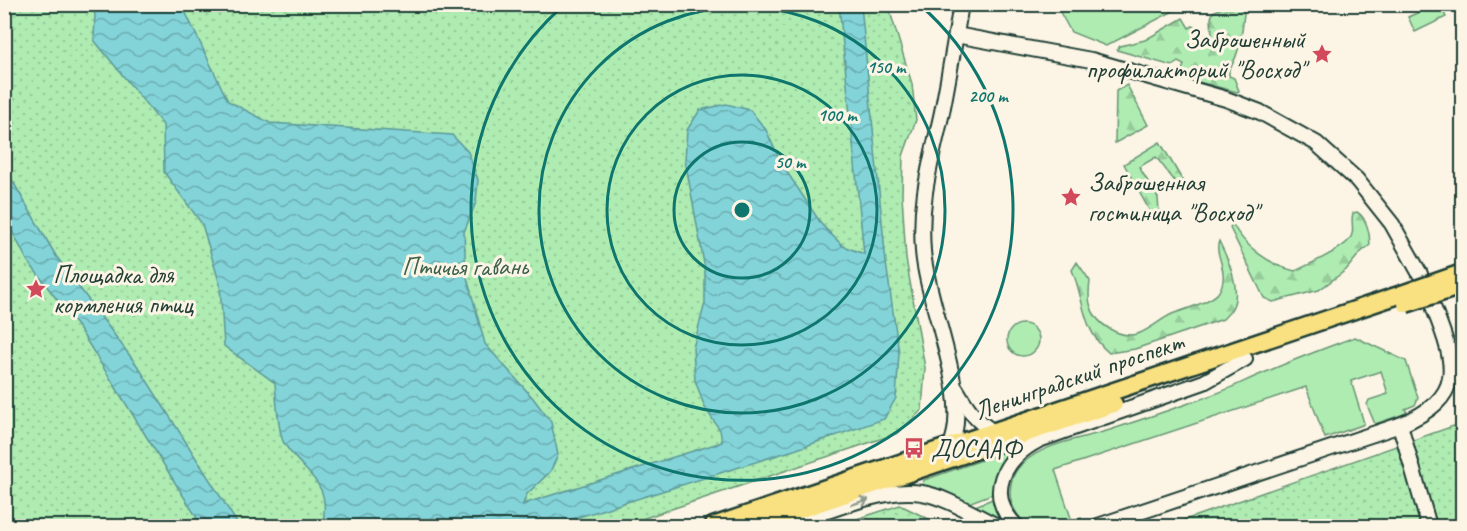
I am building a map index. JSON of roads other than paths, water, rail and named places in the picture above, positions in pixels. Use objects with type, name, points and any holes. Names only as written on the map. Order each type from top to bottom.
[{"type":"main road","points":[[1395,302],[1462,273]]},
{"type":"main road","points":[[1395,302],[1462,286]]},
{"type":"main road","name":"Ленинградский проспект","points":[[751,526],[1245,359],[1395,302]]},
{"type":"main road","name":"Ленинградский проспект","points":[[713,526],[1395,302]]},
{"type":"street","points":[[950,447],[957,423],[955,387],[932,304],[926,269],[922,214],[925,182],[942,113],[961,4]]},
{"type":"street","points":[[956,35],[1091,60],[1227,99],[1269,116],[1316,143],[1357,180],[1392,224],[1420,274]]},
{"type":"street","points":[[1098,526],[1400,425],[1433,408],[1447,388],[1451,370],[1449,350],[1434,309]]},
{"type":"street","points":[[1016,526],[1006,514],[1000,499],[1000,489],[1007,467],[1016,455],[1039,440],[1204,382],[1245,359]]},
{"type":"street","points":[[955,387],[975,416],[984,426],[994,432]]},
{"type":"street","points":[[1400,425],[1429,526]]},
{"type":"street","points":[[784,526],[870,498],[909,491],[924,493],[997,526]]},
{"type":"water","points":[[92,5],[182,5],[228,101],[270,123],[452,135],[468,152],[478,180],[476,202],[464,232],[466,274],[485,344],[551,422],[558,455],[550,472],[527,494],[523,504],[722,442],[720,430],[705,408],[695,380],[693,348],[705,303],[705,269],[685,160],[687,130],[700,110],[726,104],[750,110],[766,130],[781,163],[822,225],[843,246],[864,254],[839,5],[861,5],[886,263],[899,353],[896,398],[884,419],[794,450],[550,526],[322,526],[324,498],[315,479],[284,443],[280,432],[275,383],[224,346],[220,285],[202,224],[164,172],[163,125],[94,40],[95,15]]},
{"type":"water","points":[[5,168],[56,256],[139,368],[239,526],[202,526],[80,330],[27,260],[5,217]]},
{"type":"place","name":"Заброшенный профилакторий \"Восход\"","points":[[1322,54]]},
{"type":"place","name":"Заброшенная гостиница \"Восход\"","points":[[1071,197]]},
{"type":"place","name":"Площадка для кормления птиц","points":[[36,289]]},
{"type":"place","name":"ДОСААФ","points":[[914,448]]},
{"type":"park label","name":"Птичья гавань","points":[[465,266]]}]
